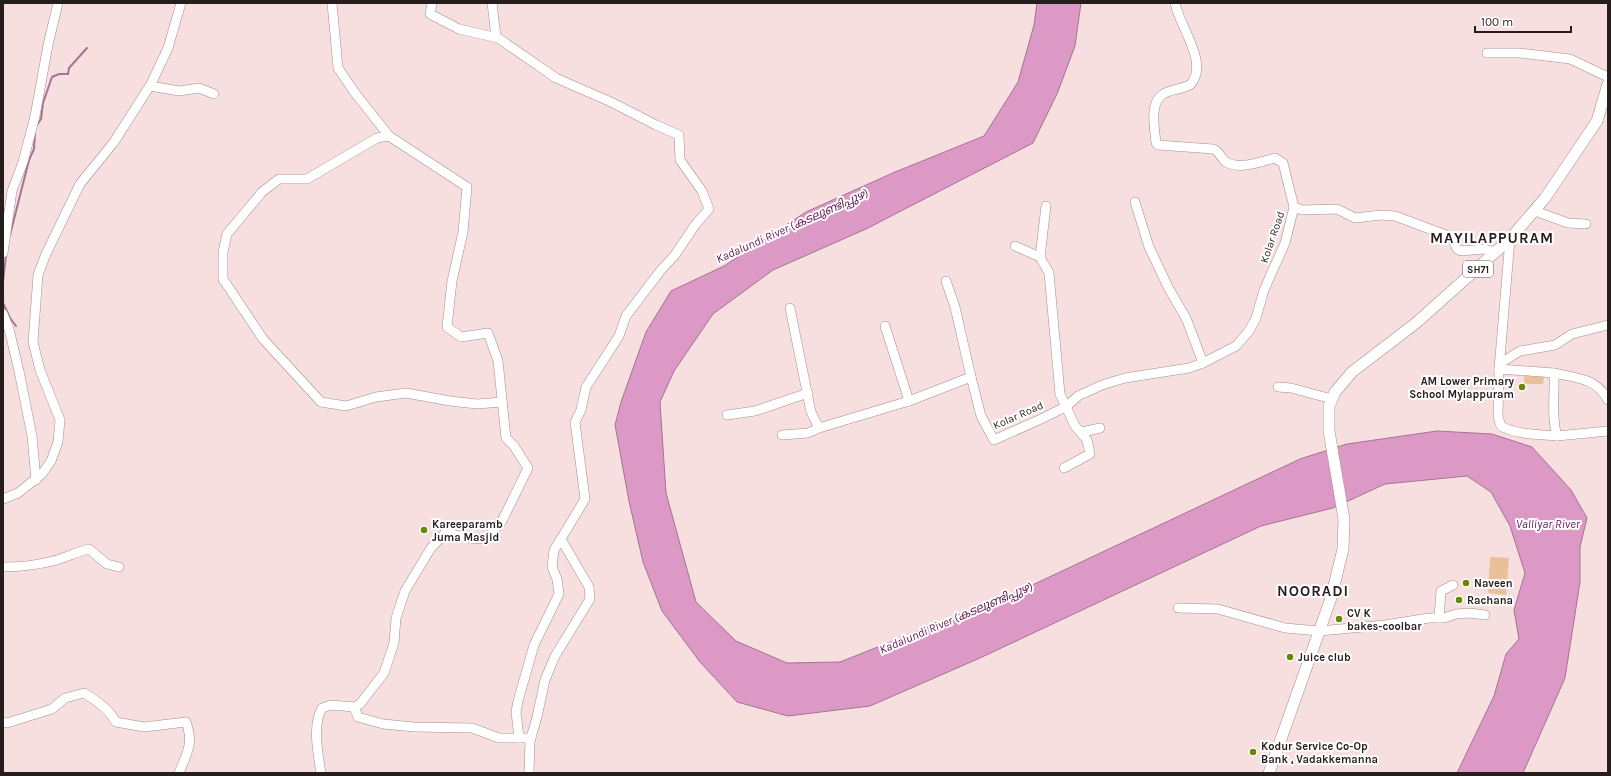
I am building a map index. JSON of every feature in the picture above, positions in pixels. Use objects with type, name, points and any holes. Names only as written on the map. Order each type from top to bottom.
[{"type":"main road","name":"SH71","points":[[1269,773],[1331,598],[1343,549],[1344,519],[1328,431],[1329,406],[1335,392],[1352,372],[1416,323],[1510,239],[1535,210],[1597,121],[1608,84]]},
{"type":"street","points":[[3,253],[12,192],[23,162],[36,116],[48,45],[58,3]]},
{"type":"street","points":[[3,499],[18,493],[42,474],[53,455],[58,442],[60,420],[40,370],[33,342],[38,275],[46,254],[80,184],[114,142],[150,86],[168,48],[181,3]]},
{"type":"street","points":[[332,3],[338,68],[389,136],[467,187],[463,232],[452,281],[447,327],[461,336],[488,333],[498,361],[506,438],[514,446],[528,468],[502,522],[487,539],[466,538],[446,532]]},
{"type":"street","points":[[432,3],[430,14],[458,29],[496,37],[556,78],[611,102],[679,135],[680,160],[702,191],[709,209],[695,224],[675,255],[626,316],[619,336],[586,387],[581,410],[575,422],[585,498],[554,550],[552,567],[557,579],[559,594],[534,645],[518,700],[516,712],[519,738]]},
{"type":"street","points":[[492,3],[496,37]]},
{"type":"street","points":[[1175,3],[1182,26],[1191,42],[1196,61],[1196,72],[1191,84],[1162,94],[1155,103],[1156,143],[1158,145],[1217,150],[1224,161],[1231,164],[1253,164],[1275,158],[1283,163],[1294,208],[1302,210],[1337,209],[1355,218],[1381,215],[1394,216],[1446,235],[1453,240],[1457,249],[1461,251],[1484,249],[1496,252]]},
{"type":"street","points":[[1487,53],[1520,53],[1570,60],[1608,77]]},
{"type":"street","points":[[150,86],[179,91],[200,88],[214,94]]},
{"type":"street","points":[[389,136],[377,138],[307,179],[278,179],[262,192],[227,234],[223,252],[223,278],[263,339],[321,402],[346,406],[376,397],[406,392],[464,403],[477,404],[502,402]]},
{"type":"street","points":[[1134,202],[1149,247],[1169,289],[1186,318],[1203,363]]},
{"type":"street","points":[[1046,206],[1040,257],[1049,273],[1060,394],[1075,426],[1082,432],[1090,454],[1064,468]]},
{"type":"street","name":"Kolar Road","points":[[971,377],[981,416],[994,440],[1066,406],[1078,396],[1102,385],[1125,378],[1189,368],[1203,363],[1236,346],[1249,331],[1256,318],[1264,290],[1285,243],[1294,208]]},
{"type":"street","points":[[1535,210],[1568,223],[1586,224]]},
{"type":"street","points":[[1510,239],[1499,366],[1498,417],[1501,426],[1507,430],[1523,433],[1557,436],[1608,431]]},
{"type":"street","points":[[1014,246],[1040,257]]},
{"type":"street","points":[[782,435],[808,433],[818,428],[909,401],[971,377],[955,307],[946,281]]},
{"type":"street","points":[[790,308],[811,412],[818,428]]},
{"type":"street","points":[[3,314],[9,329],[20,372],[32,436],[36,480]]},
{"type":"street","points":[[1499,366],[1520,351],[1554,345],[1572,334],[1608,325]]},
{"type":"street","points":[[885,326],[909,401]]},
{"type":"street","points":[[1499,366],[1554,373],[1591,381],[1604,393],[1608,400]]},
{"type":"street","points":[[1554,373],[1555,400],[1553,416],[1557,436]]},
{"type":"street","points":[[1278,387],[1291,388],[1332,399]]},
{"type":"street","points":[[727,415],[755,411],[808,393]]},
{"type":"street","points":[[1082,432],[1100,428]]},
{"type":"street","points":[[431,538],[443,536],[446,532]]},
{"type":"street","points":[[321,773],[317,736],[320,711],[327,705],[354,707],[360,704],[384,673],[394,643],[396,618],[405,591],[431,548],[446,532]]},
{"type":"street","points":[[529,773],[531,738],[545,680],[555,656],[590,599],[589,587],[561,539]]},
{"type":"street","points":[[3,568],[54,561],[89,549],[107,564],[119,567]]},
{"type":"street","points":[[1439,618],[1442,592],[1453,585]]},
{"type":"street","points":[[1178,608],[1218,609],[1285,628],[1319,631],[1439,618],[1470,613],[1485,615]]},
{"type":"street","points":[[3,722],[7,723],[52,709],[65,698],[84,693],[99,703],[116,722],[144,727],[186,722],[191,735],[187,754],[179,773]]},
{"type":"street","points":[[354,707],[358,717],[383,724],[414,727],[472,728],[499,738],[531,738]]},
{"type":"shaded area","points":[[1524,376],[1544,377],[1543,384],[1524,384]]},
{"type":"shaded area","points":[[1490,557],[1509,558],[1506,595],[1488,593]]},
{"type":"water","name":"Valliyar River","points":[[1037,3],[1081,3],[1075,46],[1057,94],[1033,143],[866,229],[773,270],[713,314],[674,371],[660,402],[666,493],[696,602],[736,641],[787,663],[840,662],[1026,588],[1300,459],[1347,444],[1437,431],[1492,434],[1532,447],[1571,490],[1587,518],[1580,547],[1580,582],[1565,678],[1523,773],[1457,773],[1494,696],[1506,654],[1519,639],[1514,610],[1525,573],[1510,526],[1491,492],[1467,476],[1385,484],[1333,508],[1261,526],[980,658],[870,706],[788,716],[737,702],[700,662],[662,611],[643,562],[629,501],[615,425],[621,402],[646,332],[671,291],[724,266],[806,212],[895,172],[984,136],[1018,82],[1034,25]]},
{"type":"waterway","points":[[37,125],[41,119],[43,103],[52,77],[59,74],[68,74],[69,68],[87,48]]},
{"type":"waterway","points":[[10,235],[29,160],[34,149],[35,131]]},
{"type":"waterway","points":[[3,282],[6,255]]},
{"type":"waterway","points":[[3,303],[10,318],[16,326]]},
{"type":"place","name":"AM Lower Primary School Mylappuram","points":[[1522,387]]},
{"type":"place","name":"Kareeparamb Juma Masjid","points":[[424,530]]},
{"type":"place","name":"Naveen","points":[[1466,583]]},
{"type":"place","name":"Rachana","points":[[1459,600]]},
{"type":"place","name":"CV K bakes-coolbar","points":[[1339,619]]},
{"type":"place","name":"Juice club","points":[[1290,657]]},
{"type":"place","name":"Kodur Service Co-Op Bank , Vadakkemanna","points":[[1253,752]]},
{"type":"district","name":"MAYILAPPURAM","points":[[1492,238]]},
{"type":"district","name":"NOORADI","points":[[1313,591]]},
{"type":"water label","name":"Kadalundi River (കടലുണ്ടിപ്പുഴ)","points":[[792,226]]},
{"type":"water label","name":"Kadalundi River (കടലുണ്ടിപ്പുഴ)","points":[[956,618]]}]
